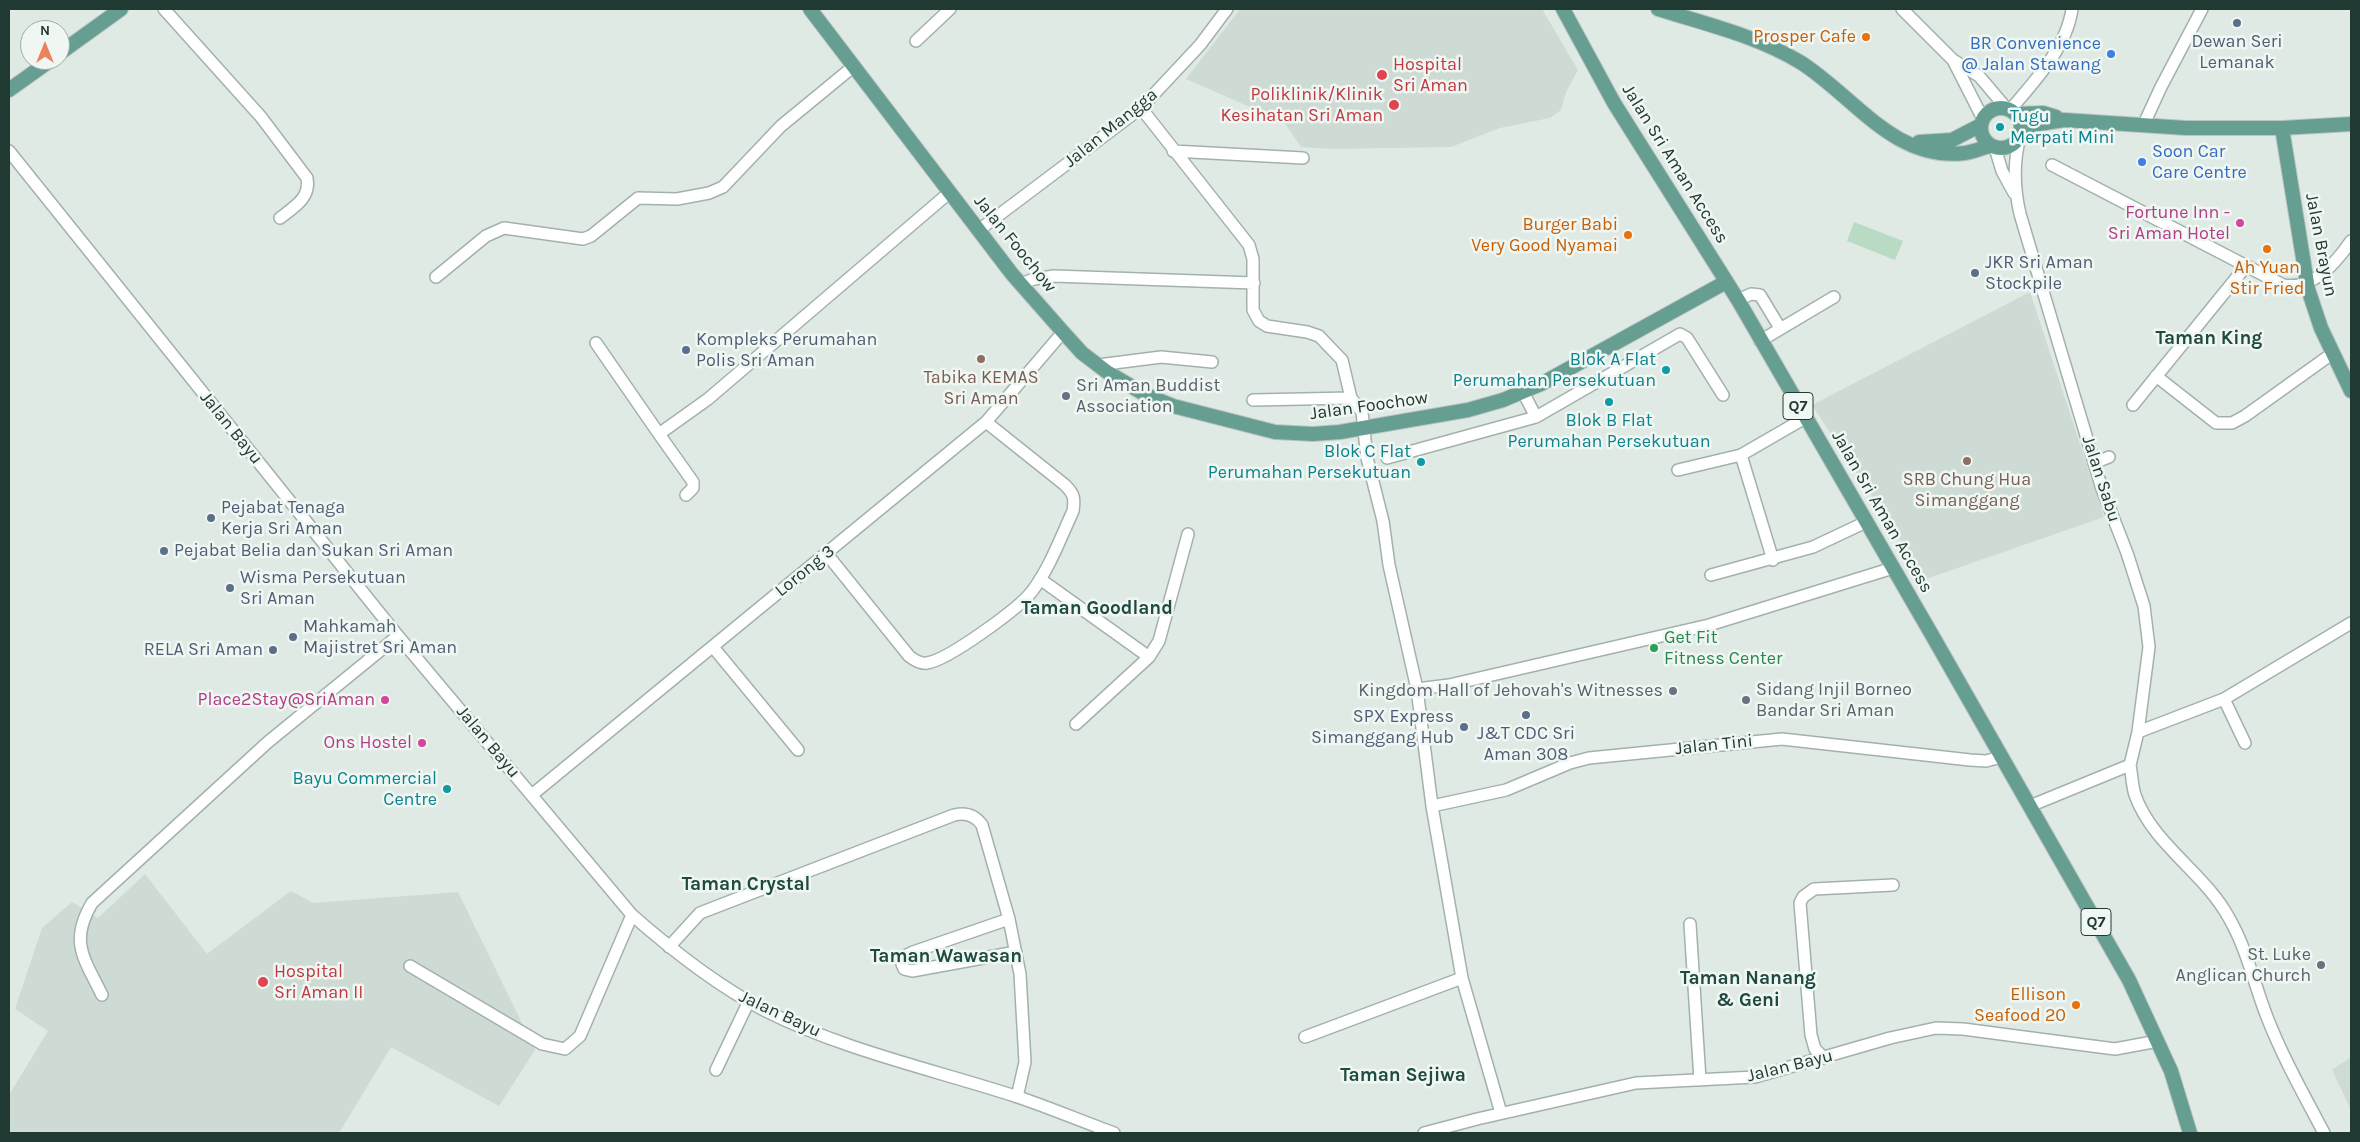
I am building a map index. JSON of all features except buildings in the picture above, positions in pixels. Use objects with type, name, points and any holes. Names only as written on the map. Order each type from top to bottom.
[{"type":"main road","points":[[70,46],[121,9]]},
{"type":"main road","name":"Jalan Foochow","points":[[810,9],[979,230],[1033,280],[1063,332],[1098,365],[1146,395],[1173,406],[1275,432],[1313,434],[1360,413],[1468,410],[1524,392],[1570,369],[1726,282]]},
{"type":"main road","name":"Jalan Sri Aman Access","points":[[1563,9],[1614,103],[1738,300],[1893,568],[2129,980],[2158,1041]]},
{"type":"main road","points":[[1658,9],[1778,50],[1827,80],[1856,108],[1898,139],[1939,153],[1965,153],[1993,147],[2012,146],[2032,125],[2064,120],[2143,126],[2282,128],[2351,124]]},
{"type":"main road","points":[[9,90],[37,70]]},
{"type":"main road","points":[[1898,139],[1943,142],[1952,140],[1982,122],[1993,110],[2043,113],[2064,120]]},
{"type":"main road","points":[[2011,111],[2022,126],[2021,135]]},
{"type":"main road","points":[[1982,122],[1982,137],[1993,147]]},
{"type":"main road","name":"Jalan Brayun","points":[[2282,128],[2307,283],[2321,328],[2351,391]]},
{"type":"main road","name":"Q7","points":[[2158,1041],[2171,1072],[2190,1133]]},
{"type":"street","points":[[164,9],[261,117],[307,178],[308,184],[305,196],[280,218]]},
{"type":"street","points":[[916,41],[950,9]]},
{"type":"street","name":"Jalan Mangga","points":[[979,230],[1141,108],[1200,45],[1227,9]]},
{"type":"street","points":[[1902,9],[1953,60],[1979,76],[2011,111],[2034,82],[2060,42],[2068,28],[2072,9]]},
{"type":"street","points":[[2143,126],[2202,9]]},
{"type":"street","points":[[1953,60],[1982,122]]},
{"type":"street","points":[[436,277],[495,231],[514,228],[584,239],[591,236],[638,198],[677,199],[716,191],[781,126],[854,66]]},
{"type":"street","points":[[1141,108],[1249,245],[1253,259],[1253,310],[1259,321],[1267,326],[1308,332],[1319,336],[1342,360],[1360,413],[1367,458],[1383,522],[1389,565],[1417,689],[1432,806],[1462,978],[1501,1113]]},
{"type":"street","points":[[2016,196],[2015,156],[2021,135]]},
{"type":"street","points":[[1993,147],[2002,171],[2016,196]]},
{"type":"street","points":[[1173,151],[1303,158]]},
{"type":"street","name":"Jalan Bayu","points":[[9,152],[398,636],[533,794],[577,851],[632,915],[669,947],[716,981],[749,1001],[803,1027],[868,1051],[1017,1097],[1114,1133]]},
{"type":"street","points":[[2052,164],[2283,285],[2296,286],[2307,283],[2338,261],[2351,241]]},
{"type":"street","points":[[659,434],[708,399],[950,192]]},
{"type":"street","name":"Jalan Sabu","points":[[2016,196],[2094,462],[2138,588],[2147,621],[2149,647],[2138,732],[2130,765]]},
{"type":"street","points":[[2133,405],[2246,266]]},
{"type":"street","points":[[1033,280],[1254,284]]},
{"type":"street","points":[[1738,300],[1751,294],[1760,295],[1780,328]]},
{"type":"street","points":[[1760,341],[1834,297]]},
{"type":"street","name":"Lorong 3","points":[[533,794],[986,422],[1063,332]]},
{"type":"street","points":[[1387,458],[1536,417],[1680,334],[1687,338],[1723,395]]},
{"type":"street","points":[[596,344],[692,482],[693,488],[686,495]]},
{"type":"street","points":[[2156,376],[2216,423],[2228,424],[2245,416],[2332,353]]},
{"type":"street","points":[[1098,365],[1161,357],[1212,362]]},
{"type":"street","points":[[1524,392],[1536,417]]},
{"type":"street","points":[[1253,400],[1360,413]]},
{"type":"street","points":[[1678,470],[1741,455],[1805,418]]},
{"type":"street","points":[[826,554],[909,656],[921,663],[926,664],[942,658],[997,623],[1021,603],[1040,579],[1073,511],[1075,500],[1074,493],[986,422]]},
{"type":"street","points":[[1741,455],[1773,560]]},
{"type":"street","points":[[2094,462],[2109,457]]},
{"type":"street","points":[[1711,575],[1773,560],[1814,547],[1866,522]]},
{"type":"street","points":[[1076,724],[1149,657],[1159,641],[1188,534]]},
{"type":"street","points":[[1417,689],[1449,686],[1709,625],[1893,568]]},
{"type":"street","points":[[1040,579],[1149,657]]},
{"type":"street","points":[[2138,732],[2224,698],[2351,622]]},
{"type":"street","points":[[102,995],[85,960],[79,941],[84,917],[92,903],[268,742],[398,636]]},
{"type":"street","points":[[713,646],[798,750]]},
{"type":"street","points":[[2224,698],[2245,743]]},
{"type":"street","name":"Jalan Tini","points":[[1432,806],[1506,790],[1570,763],[1589,758],[1773,739],[1810,740],[1970,760],[1986,761],[2001,757]]},
{"type":"street","points":[[2030,806],[2130,765],[2135,793],[2155,831],[2211,892],[2229,916],[2240,940],[2267,1016],[2286,1062],[2324,1133]]},
{"type":"street","points":[[669,947],[700,913],[960,813],[973,816],[982,825],[1009,919],[1020,974],[1025,1062],[1017,1097]]},
{"type":"street","points":[[1824,1058],[1815,1049],[1811,1035],[1800,903],[1803,896],[1814,889],[1893,885]]},
{"type":"street","points":[[410,966],[542,1044],[565,1049],[580,1036],[632,915]]},
{"type":"street","points":[[1009,919],[907,955],[903,958],[902,964],[907,970],[912,971],[1016,952]]},
{"type":"street","points":[[1690,924],[1700,1080]]},
{"type":"street","points":[[1305,1037],[1462,978]]},
{"type":"street","points":[[716,1070],[749,1001]]},
{"type":"street","name":"Jalan Bayu","points":[[1424,1133],[1501,1113],[1636,1083],[1755,1077],[1890,1038],[1936,1028],[1963,1029],[2115,1049],[2158,1041]]},
{"type":"shaded area","name":"Hospital Sri Aman","points":[[1240,9],[1542,9],[1578,70],[1566,92],[1561,110],[1550,118],[1500,128],[1451,147],[1334,149],[1301,147],[1284,122],[1186,79]]},
{"type":"shaded area","name":"SRB Chung Hua Simanggang","points":[[2030,292],[2104,517],[1926,579],[1812,405]]},
{"type":"shaded area","name":"Hospital Sri Aman II","points":[[145,874],[207,954],[291,891],[313,903],[458,892],[535,1050],[499,1106],[391,1047],[339,1133],[9,1133],[9,1095],[48,1031],[15,1009],[42,928],[72,902],[98,918]]},
{"type":"shaded area","points":[[2351,1057],[2351,1110],[2332,1070]]},
{"type":"green space","points":[[1854,222],[1903,241],[1895,260],[1847,241]]},
{"type":"place","name":"Dewan Seri Lemanak","points":[[2237,23]]},
{"type":"place","name":"Prosper Cafe","points":[[1866,37]]},
{"type":"place","name":"BR Convenience @ Jalan Stawang","points":[[2111,54]]},
{"type":"place","name":"Hospital Sri Aman","points":[[1382,75]]},
{"type":"place","name":"Poliklinik/Klinik Kesihatan Sri Aman","points":[[1394,105]]},
{"type":"place","name":"Tugu Merpati Mini","points":[[2000,127]]},
{"type":"place","name":"Soon Car Care Centre","points":[[2142,162]]},
{"type":"place","name":"Fortune Inn - Sri Aman Hotel","points":[[2240,223]]},
{"type":"place","name":"Burger Babi Very Good Nyamai","points":[[1628,235]]},
{"type":"place","name":"Ah Yuan Stir Fried","points":[[2267,249]]},
{"type":"place","name":"JKR Sri Aman Stockpile","points":[[1975,273]]},
{"type":"place","name":"Kompleks Perumahan Polis Sri Aman","points":[[686,350]]},
{"type":"place","name":"Tabika KEMAS Sri Aman","points":[[981,359]]},
{"type":"place","name":"Blok A Flat Perumahan Persekutuan","points":[[1666,370]]},
{"type":"place","name":"Sri Aman Buddist Association","points":[[1066,396]]},
{"type":"place","name":"Blok B Flat Perumahan Persekutuan","points":[[1609,402]]},
{"type":"place","name":"SRB Chung Hua Simanggang","points":[[1967,461]]},
{"type":"place","name":"Blok C Flat Perumahan Persekutuan","points":[[1421,462]]},
{"type":"place","name":"Pejabat Tenaga Kerja Sri Aman","points":[[211,518]]},
{"type":"place","name":"Pejabat Belia dan Sukan Sri Aman","points":[[164,551]]},
{"type":"place","name":"Wisma Persekutuan Sri Aman","points":[[230,588]]},
{"type":"place","name":"Mahkamah Majistret Sri Aman","points":[[293,637]]},
{"type":"place","name":"Get Fit Fitness Center","points":[[1654,648]]},
{"type":"place","name":"RELA Sri Aman","points":[[273,650]]},
{"type":"place","name":"Kingdom Hall of Jehovah's Witnesses","points":[[1673,691]]},
{"type":"place","name":"Place2Stay@SriAman","points":[[385,700]]},
{"type":"place","name":"Sidang Injil Borneo Bandar Sri Aman","points":[[1746,700]]},
{"type":"place","name":"J&T CDC Sri Aman 308","points":[[1526,715]]},
{"type":"place","name":"SPX Express Simanggang Hub","points":[[1464,727]]},
{"type":"place","name":"Ons Hostel","points":[[422,743]]},
{"type":"place","name":"Bayu Commercial Centre","points":[[447,789]]},
{"type":"place","name":"St. Luke Anglican Church","points":[[2321,965]]},
{"type":"place","name":"Hospital Sri Aman II","points":[[263,982]]},
{"type":"place","name":"Ellison Seafood 20","points":[[2076,1005]]},
{"type":"district","name":"Taman King","points":[[2209,339]]},
{"type":"district","name":"Taman Goodland","points":[[1097,609]]},
{"type":"district","name":"Taman Crystal","points":[[746,885]]},
{"type":"district","name":"Taman Wawasan","points":[[946,957]]},
{"type":"district","name":"Taman Nanang & Geni","points":[[1748,990]]},
{"type":"district","name":"Taman Sejiwa","points":[[1403,1076]]}]
